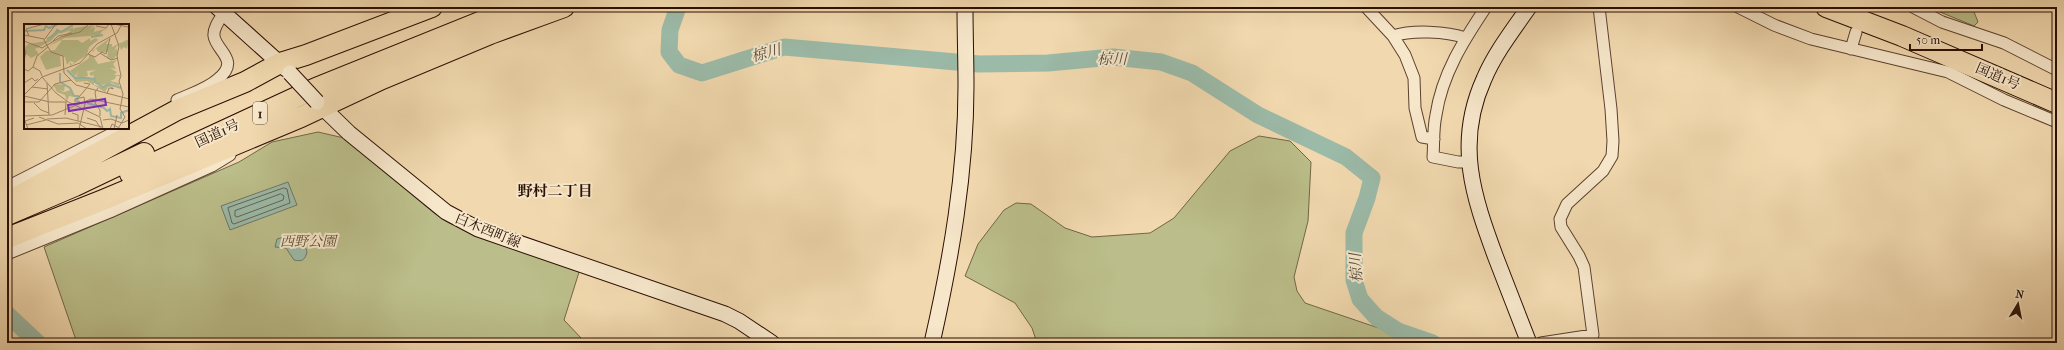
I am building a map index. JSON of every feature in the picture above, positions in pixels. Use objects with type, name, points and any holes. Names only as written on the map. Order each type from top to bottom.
[{"type":"highway","points":[[7,202],[177,110],[245,82],[285,68],[306,55],[432,7]]},
{"type":"highway","name":"国道1号","points":[[7,215],[75,186],[244,108],[428,34],[509,7]]},
{"type":"highway","name":"国道1号","points":[[7,229],[80,198],[316,88],[517,7]]},
{"type":"highway","points":[[7,238],[102,200],[248,138],[319,104],[490,34],[564,7]]},
{"type":"highway","name":"国道1号","points":[[1826,7],[1902,36],[2057,103]]},
{"type":"street","points":[[932,343],[955,227],[963,147],[966,87],[964,7]]},
{"type":"street","points":[[1366,7],[1393,36],[1405,55],[1414,78],[1416,108],[1422,137],[1434,139]]},
{"type":"street","points":[[1469,162],[1458,162],[1433,158],[1436,114],[1444,80],[1465,38],[1486,7]]},
{"type":"street","points":[[1529,7],[1497,54],[1481,86],[1472,117],[1469,162],[1478,209],[1529,343]]},
{"type":"street","points":[[1541,343],[1593,335],[1584,267],[1561,227],[1560,219],[1566,204],[1603,171],[1612,156],[1613,141],[1611,109],[1598,7]]},
{"type":"street","points":[[1738,7],[1774,25],[1811,39],[1851,50],[1930,66],[1948,72],[2004,100],[2057,122]]},
{"type":"street","points":[[1913,7],[1942,22],[2004,43],[2057,70]]},
{"type":"street","name":"白木西町線","points":[[220,10],[285,68],[349,133],[388,166],[458,220],[478,229],[725,314],[739,321],[772,343]]},
{"type":"street","points":[[129,124],[219,79],[225,70],[227,57],[214,35],[214,29],[220,10]]},
{"type":"street","points":[[1851,50],[1856,32]]},
{"type":"street","points":[[1393,36],[1404,33],[1455,34],[1465,38]]},
{"type":"street","points":[[7,187],[120,129]]},
{"type":"street","points":[[7,254],[110,212],[212,166],[245,143],[248,138]]},
{"type":"green space","points":[[1928,7],[1972,7],[1978,22],[1974,26]]},
{"type":"green space","name":"西野公園","points":[[318,132],[344,138],[434,213],[449,223],[580,269],[564,320],[582,339],[581,343],[77,343],[44,247],[239,162],[272,142]]},
{"type":"green space","points":[[1259,136],[1290,141],[1311,162],[1308,221],[1294,277],[1297,291],[1305,303],[1408,338],[1412,343],[1037,343],[1032,328],[1015,303],[965,276],[978,244],[1004,210],[1016,203],[1031,204],[1065,228],[1092,237],[1150,233],[1174,218],[1230,151]]},
{"type":"water","points":[[288,182],[297,205],[230,230],[221,206]]},
{"type":"water","points":[[288,236],[294,242],[304,243],[307,252],[303,260],[294,260],[286,248],[275,247],[277,239]]},
{"type":"waterway","name":"椋川","points":[[678,7],[670,30],[669,52],[679,65],[702,73],[784,47],[979,64],[1048,63],[1113,57],[1161,62],[1192,73],[1258,115],[1346,157],[1372,178],[1367,198],[1354,233],[1354,280],[1360,299],[1376,317],[1398,331],[1433,343]]},
{"type":"waterway","points":[[7,314],[38,343]]},
{"type":"district","name":"野村二丁目","points":[[555,191]]}]
